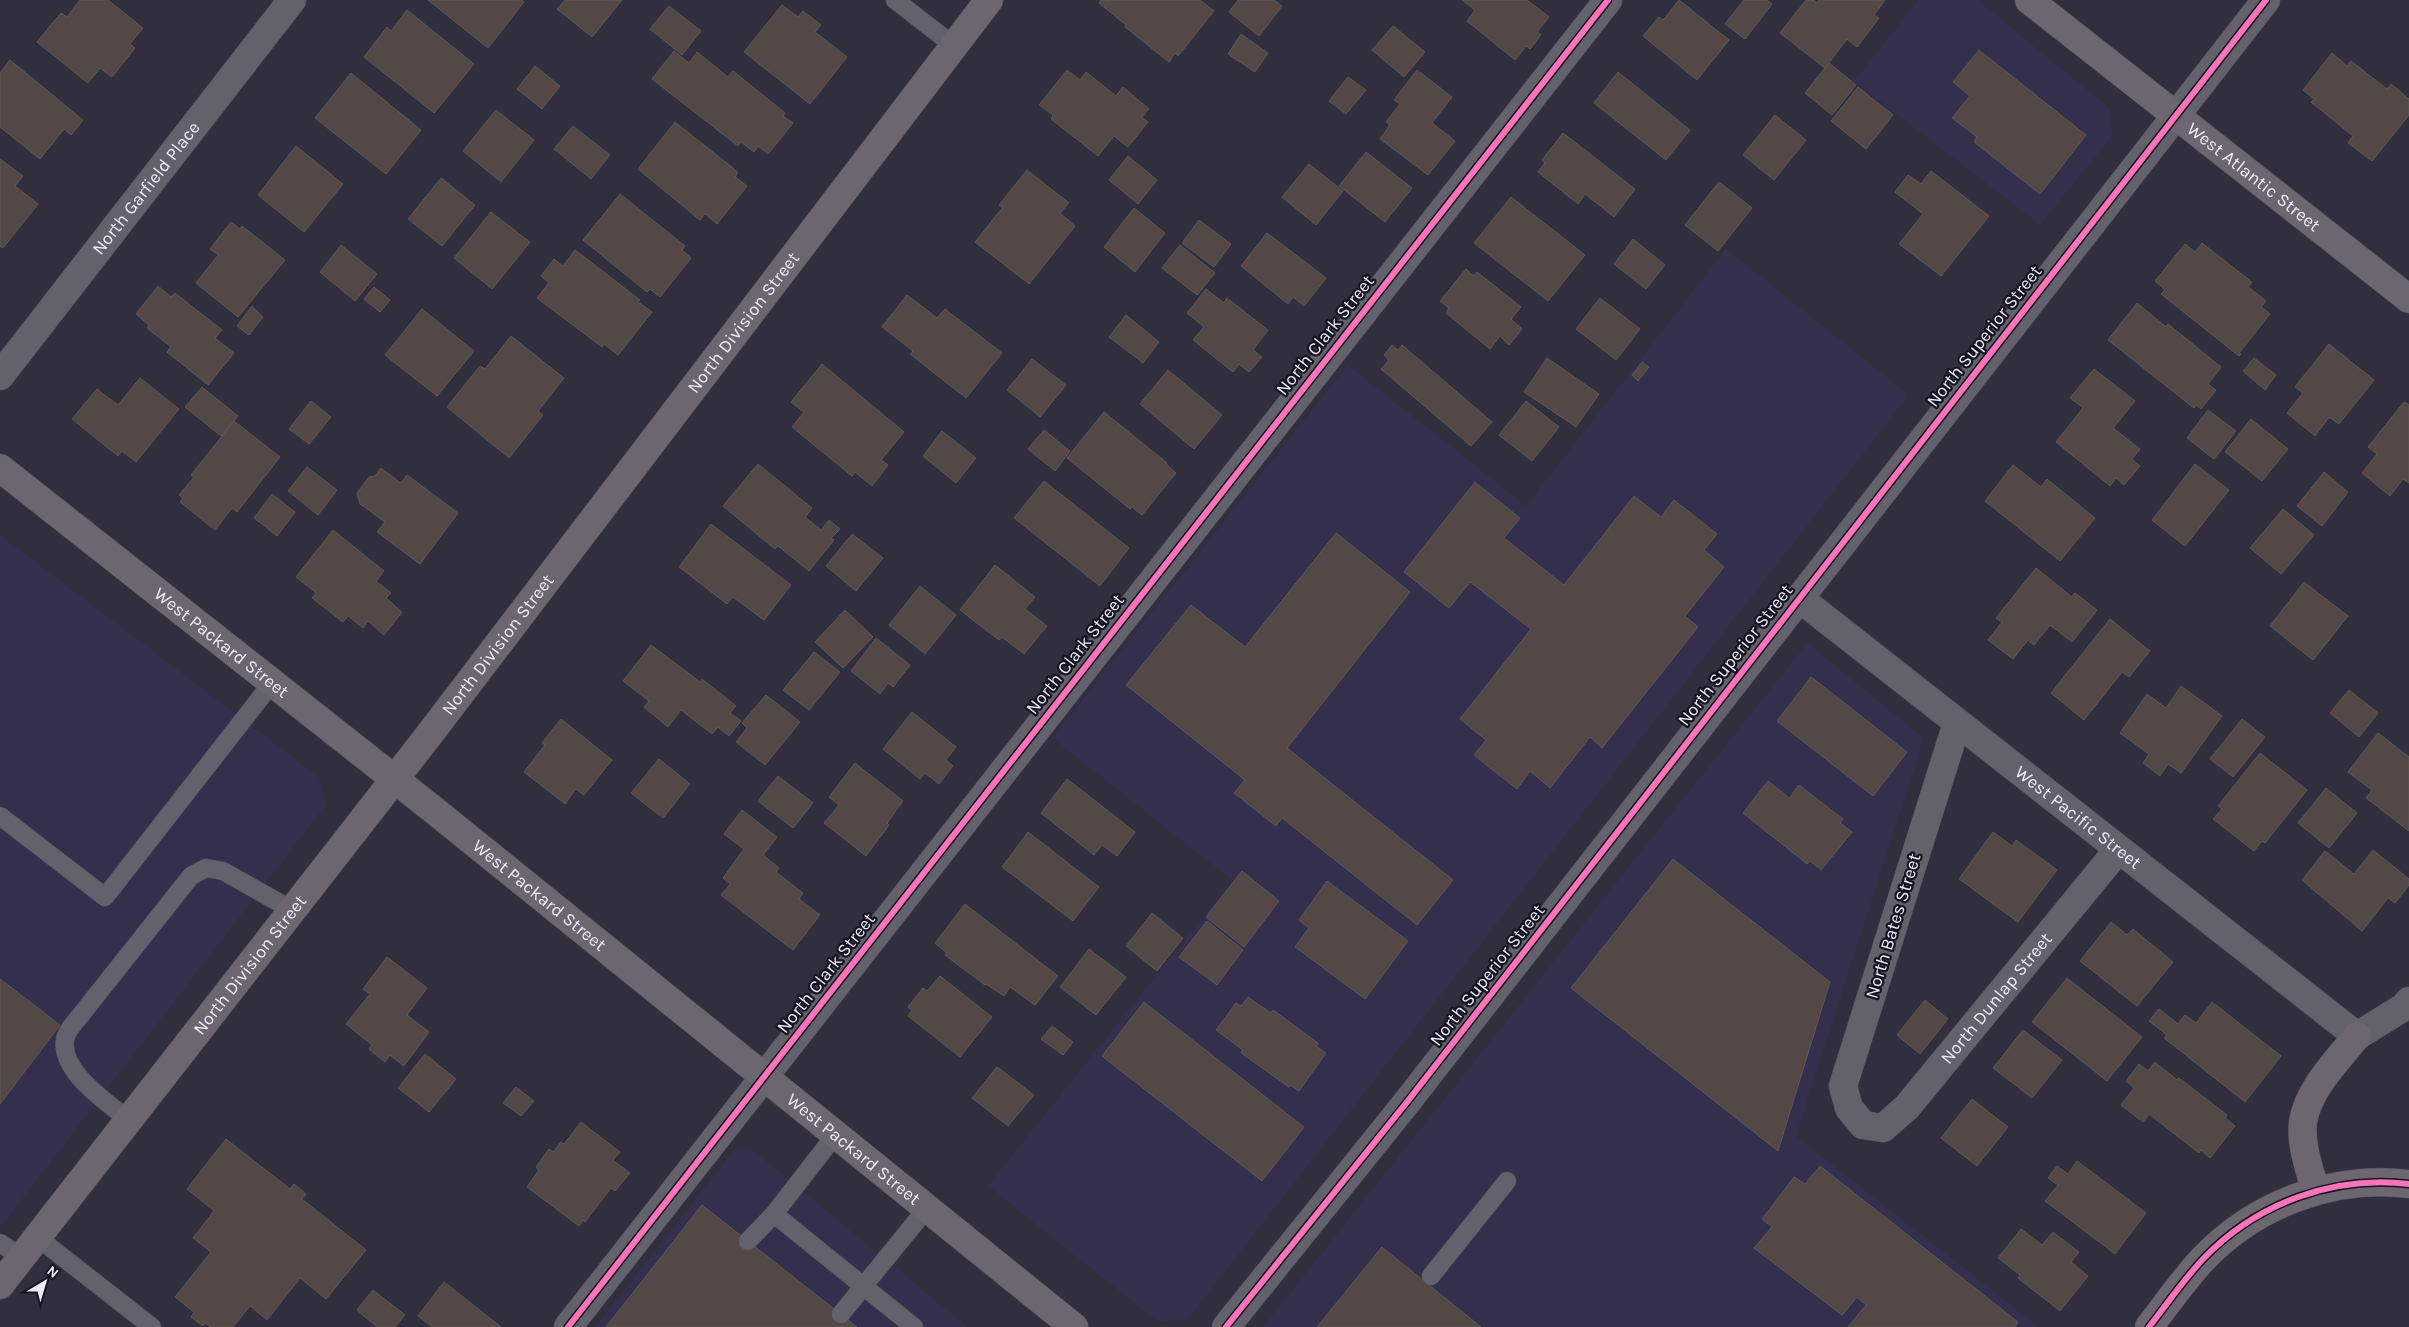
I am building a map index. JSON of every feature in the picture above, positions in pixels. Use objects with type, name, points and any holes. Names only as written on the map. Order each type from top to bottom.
[{"type":"street","name":"North Garfield Place","points":[[0,376],[292,0]]},
{"type":"street","name":"North Division Street","points":[[0,1285],[19,1246],[127,1119],[394,779],[989,0]]},
{"type":"street","name":"North Clark Street","points":[[568,1327],[1608,0]]},
{"type":"street","name":"West Atlantic Street","points":[[2029,0],[2409,299]]},
{"type":"street","name":"North Superior Street","points":[[1226,1327],[1407,1102],[2266,0]]},
{"type":"street","name":"West Packard Street","points":[[0,468],[394,779],[1074,1327]]},
{"type":"street","name":"West Pacific Street","points":[[1799,598],[2357,1036]]},
{"type":"street","name":"North Bates Street","points":[[1863,1125],[1849,1108],[1843,1086],[1956,723]]},
{"type":"street","name":"North Dunlap Street","points":[[1863,1125],[1883,1128],[1907,1106],[2118,850]]},
{"type":"street","points":[[2315,1190],[2304,1143],[2303,1124],[2308,1104],[2328,1071],[2357,1036],[2404,1008],[2409,1001]]},
{"type":"street","points":[[2149,1327],[2204,1258],[2227,1237],[2286,1202],[2315,1190],[2370,1180],[2409,1184]]},
{"type":"lane","points":[[895,0],[953,45]]},
{"type":"lane","points":[[0,816],[105,897],[272,683]]},
{"type":"lane","points":[[127,1119],[87,1085],[71,1068],[67,1059],[66,1037],[80,1016],[178,891],[198,870],[212,868],[223,871],[292,910]]},
{"type":"lane","points":[[748,1241],[774,1214],[836,1134]]},
{"type":"lane","points":[[1431,1276],[1507,1181]]},
{"type":"lane","points":[[841,1314],[927,1208]]},
{"type":"lane","points":[[774,1214],[914,1327]]},
{"type":"lane","points":[[19,1246],[152,1327]]},
{"type":"shaded area","points":[[1918,0],[1978,0],[2109,108],[2113,135],[2040,225],[1854,81]]},
{"type":"shaded area","points":[[1726,249],[1909,395],[1188,1319],[1158,1322],[988,1186],[1232,880],[1052,738],[1348,365],[1526,506]]},
{"type":"shaded area","points":[[0,535],[319,777],[326,805],[0,1228]]},
{"type":"shaded area","points":[[1807,643],[1924,738],[1796,1136],[2039,1327],[1263,1327]]},
{"type":"shaded area","points":[[749,1147],[968,1327],[595,1327],[735,1149]]},
{"type":"building","points":[[80,0],[108,0],[143,28],[130,44],[135,48],[112,77],[100,68],[88,83],[37,42],[61,13],[67,17]]},
{"type":"building","points":[[428,0],[522,0],[524,2],[488,48]]},
{"type":"building","points":[[565,0],[622,0],[592,37],[557,9]]},
{"type":"building","points":[[1101,0],[1200,0],[1214,11],[1178,56],[1175,53],[1169,62],[1125,27],[1126,25],[1099,3]]},
{"type":"building","points":[[1238,0],[1274,0],[1282,6],[1259,36],[1229,12]]},
{"type":"building","points":[[1462,0],[1527,0],[1549,17],[1537,32],[1541,35],[1530,49],[1526,46],[1515,60],[1467,21],[1475,10]]},
{"type":"building","points":[[1679,0],[1729,40],[1697,80],[1643,36],[1659,17],[1663,20]]},
{"type":"building","points":[[1744,0],[1767,0],[1772,4],[1745,39],[1725,24]]},
{"type":"building","points":[[1806,0],[1814,0],[1817,3],[1819,0],[1885,0],[1874,15],[1879,18],[1857,47],[1847,39],[1825,68],[1780,33]]},
{"type":"building","points":[[782,5],[798,17],[803,11],[821,25],[815,32],[847,57],[810,104],[744,52]]},
{"type":"building","points":[[669,6],[701,31],[682,55],[650,29]]},
{"type":"building","points":[[407,10],[474,64],[434,113],[364,57],[387,27],[391,31]]},
{"type":"building","points":[[1393,26],[1425,52],[1404,77],[1372,50]]},
{"type":"building","points":[[1241,34],[1268,53],[1255,72],[1228,54]]},
{"type":"building","points":[[1979,50],[2086,135],[2040,194],[1974,142],[1977,137],[1952,118],[1970,96],[1953,82]]},
{"type":"building","points":[[674,51],[689,63],[697,52],[728,77],[733,71],[785,113],[783,116],[793,123],[768,154],[758,146],[754,152],[741,142],[738,146],[652,79]]},
{"type":"building","points":[[2332,53],[2347,66],[2351,61],[2387,89],[2391,84],[2409,99],[2409,115],[2372,161],[2348,143],[2353,136],[2311,102],[2314,99],[2303,90]]},
{"type":"building","points":[[10,60],[83,120],[71,135],[64,129],[40,159],[0,127],[0,73]]},
{"type":"building","points":[[1829,63],[1856,85],[1832,115],[1805,93]]},
{"type":"building","points":[[535,66],[560,86],[542,109],[517,89]]},
{"type":"building","points":[[1067,70],[1080,80],[1086,72],[1116,96],[1123,87],[1149,109],[1142,117],[1148,122],[1128,147],[1114,136],[1098,156],[1051,119],[1053,115],[1039,105]]},
{"type":"building","points":[[1417,70],[1452,97],[1432,123],[1455,141],[1428,175],[1380,139],[1390,125],[1386,122],[1400,104],[1394,100]]},
{"type":"building","points":[[1618,72],[1690,130],[1666,160],[1594,103]]},
{"type":"building","points":[[351,73],[421,130],[386,174],[315,118]]},
{"type":"building","points":[[1348,77],[1366,90],[1346,114],[1329,101]]},
{"type":"building","points":[[1858,87],[1893,115],[1866,149],[1831,121]]},
{"type":"building","points":[[496,110],[534,140],[501,182],[463,151]]},
{"type":"building","points":[[1775,115],[1806,140],[1774,180],[1743,155]]},
{"type":"building","points":[[675,122],[738,172],[735,177],[747,186],[717,224],[705,214],[700,220],[638,169]]},
{"type":"building","points":[[573,126],[610,155],[591,179],[554,149]]},
{"type":"building","points":[[1563,133],[1635,189],[1614,217],[1585,194],[1578,204],[1538,172],[1545,163],[1542,160]]},
{"type":"building","points":[[296,146],[343,184],[304,232],[258,195]]},
{"type":"building","points":[[1366,152],[1412,188],[1385,222],[1339,186]]},
{"type":"building","points":[[1128,156],[1157,180],[1138,204],[1109,180]]},
{"type":"building","points":[[0,159],[23,176],[15,186],[38,204],[3,248],[0,246]]},
{"type":"building","points":[[1309,164],[1343,191],[1316,225],[1282,197]]},
{"type":"building","points":[[1027,170],[1069,203],[1060,213],[1075,226],[1029,284],[975,242],[1003,207],[999,205]]},
{"type":"building","points":[[1931,171],[1989,216],[1941,276],[1899,244],[1923,214],[1895,192],[1908,175],[1921,184]]},
{"type":"building","points":[[441,178],[475,205],[442,246],[408,219]]},
{"type":"building","points":[[1719,182],[1752,208],[1718,251],[1685,225]]},
{"type":"building","points":[[620,194],[685,246],[682,250],[691,258],[660,297],[650,289],[647,292],[583,240]]},
{"type":"building","points":[[1511,197],[1585,255],[1548,301],[1474,243]]},
{"type":"building","points":[[1134,208],[1165,233],[1135,272],[1104,247]]},
{"type":"building","points":[[491,212],[530,242],[492,289],[454,258]]},
{"type":"building","points":[[1199,220],[1231,244],[1214,267],[1182,243]]},
{"type":"building","points":[[231,222],[240,229],[242,226],[285,260],[238,317],[196,283],[218,255],[210,249]]},
{"type":"building","points":[[1267,233],[1326,278],[1304,306],[1293,297],[1288,304],[1241,266]]},
{"type":"building","points":[[1633,239],[1665,265],[1646,289],[1614,264]]},
{"type":"building","points":[[2202,243],[2252,282],[2248,287],[2266,301],[2261,307],[2270,314],[2239,353],[2241,354],[2239,356],[2161,294],[2165,290],[2155,281],[2185,244],[2195,252]]},
{"type":"building","points":[[341,245],[377,274],[355,301],[320,272]]},
{"type":"building","points":[[1180,245],[1215,273],[1197,295],[1162,268]]},
{"type":"building","points":[[575,250],[640,300],[638,302],[652,312],[618,355],[604,344],[602,347],[537,298],[549,283],[541,276],[554,259],[563,266]]},
{"type":"building","points":[[1466,269],[1474,276],[1477,272],[1521,307],[1511,319],[1522,329],[1509,345],[1500,336],[1490,349],[1446,313],[1449,308],[1440,301]]},
{"type":"building","points":[[158,286],[171,297],[175,293],[222,330],[215,338],[234,353],[208,385],[167,352],[171,347],[147,328],[149,325],[136,314]]},
{"type":"building","points":[[374,287],[390,300],[380,312],[364,299]]},
{"type":"building","points":[[1206,289],[1224,303],[1227,298],[1268,330],[1253,350],[1262,357],[1249,372],[1239,364],[1233,372],[1193,340],[1204,327],[1187,313]]},
{"type":"building","points":[[907,295],[937,318],[945,309],[1002,353],[966,398],[910,354],[913,351],[882,327]]},
{"type":"building","points":[[1600,298],[1640,329],[1616,360],[1576,329]]},
{"type":"building","points":[[2137,303],[2166,327],[2168,324],[2221,367],[2208,384],[2216,390],[2201,409],[2196,405],[2194,408],[2108,340]]},
{"type":"building","points":[[252,306],[263,317],[249,335],[237,326]]},
{"type":"building","points":[[422,309],[474,351],[437,396],[385,355]]},
{"type":"building","points":[[1126,315],[1159,342],[1143,363],[1109,337]]},
{"type":"building","points":[[511,336],[564,378],[538,411],[543,415],[509,458],[447,407],[480,366],[485,369]]},
{"type":"building","points":[[2329,344],[2374,380],[2339,424],[2329,417],[2315,436],[2287,413],[2303,393],[2295,387]]},
{"type":"building","points":[[1392,345],[1398,350],[1402,345],[1492,422],[1471,446],[1381,369],[1389,360],[1384,355]]},
{"type":"building","points":[[1547,358],[1599,394],[1576,427],[1524,392]]},
{"type":"building","points":[[2254,358],[2276,375],[2265,390],[2243,371]]},
{"type":"building","points":[[1032,359],[1066,385],[1040,417],[1007,390]]},
{"type":"building","points":[[1642,362],[1649,367],[1638,381],[1632,375]]},
{"type":"building","points":[[822,364],[904,432],[881,460],[888,465],[872,486],[855,472],[852,476],[792,427],[804,412],[791,402]]},
{"type":"building","points":[[2094,369],[2135,401],[2113,428],[2140,449],[2132,459],[2140,466],[2124,485],[2116,478],[2110,486],[2056,442],[2083,408],[2070,398]]},
{"type":"building","points":[[1168,370],[1222,415],[1194,449],[1140,404]]},
{"type":"building","points":[[140,378],[179,409],[136,462],[122,451],[118,456],[72,419],[97,389],[118,405]]},
{"type":"building","points":[[202,387],[238,416],[221,436],[185,407]]},
{"type":"building","points":[[311,401],[331,417],[309,444],[289,429]]},
{"type":"building","points":[[1526,401],[1559,427],[1532,461],[1499,435]]},
{"type":"building","points":[[2404,402],[2409,405],[2409,483],[2403,479],[2390,496],[2362,473],[2377,454],[2368,447]]},
{"type":"building","points":[[2208,410],[2236,431],[2214,459],[2187,438]]},
{"type":"building","points":[[1104,412],[1167,463],[1176,473],[1142,515],[1132,507],[1130,509],[1067,458]]},
{"type":"building","points":[[2251,419],[2288,449],[2262,481],[2225,452]]},
{"type":"building","points":[[234,421],[280,457],[237,512],[232,508],[215,530],[180,502],[183,498],[179,495],[194,477],[191,475]]},
{"type":"building","points":[[1044,430],[1070,451],[1055,471],[1028,449]]},
{"type":"building","points":[[942,431],[976,458],[956,483],[923,456]]},
{"type":"building","points":[[758,464],[812,508],[805,517],[821,530],[829,520],[840,529],[831,538],[834,540],[809,571],[778,546],[775,549],[723,506]]},
{"type":"building","points":[[2195,464],[2229,490],[2185,546],[2152,520]]},
{"type":"building","points":[[2013,465],[2041,487],[2047,479],[2095,518],[2060,561],[1985,501]]},
{"type":"building","points":[[307,467],[337,490],[318,515],[288,491]]},
{"type":"building","points":[[381,468],[401,483],[407,475],[458,513],[420,564],[377,532],[385,522],[360,504],[357,493],[369,477],[375,476]]},
{"type":"building","points":[[2324,472],[2348,492],[2322,526],[2297,506]]},
{"type":"building","points":[[1044,481],[1129,548],[1100,586],[1014,518]]},
{"type":"building","points":[[1475,482],[1520,518],[1504,538],[1564,585],[1634,496],[1661,517],[1674,500],[1717,534],[1704,550],[1724,567],[1685,616],[1698,627],[1602,748],[1590,737],[1550,788],[1530,771],[1517,789],[1474,755],[1486,740],[1460,719],[1531,629],[1470,582],[1449,608],[1404,572]]},
{"type":"building","points":[[272,494],[295,512],[277,536],[254,518]]},
{"type":"building","points":[[2283,509],[2314,535],[2281,574],[2250,548]]},
{"type":"building","points":[[711,524],[791,585],[764,620],[733,597],[727,604],[679,567]]},
{"type":"building","points":[[333,530],[384,571],[376,581],[391,593],[386,598],[402,612],[384,635],[368,621],[363,628],[348,616],[343,622],[312,598],[316,593],[296,577]]},
{"type":"building","points":[[1336,533],[1410,592],[1287,748],[1453,880],[1417,925],[1282,818],[1276,826],[1234,793],[1245,780],[1126,685],[1191,605],[1245,647]]},
{"type":"building","points":[[852,534],[883,558],[856,591],[826,566]]},
{"type":"building","points":[[995,565],[1035,597],[1025,609],[1047,626],[1024,654],[1002,637],[999,640],[960,610]]},
{"type":"building","points":[[2036,568],[2072,597],[2075,593],[2097,610],[2072,642],[2050,625],[2034,645],[2028,640],[2013,659],[1988,640],[2002,622],[1996,618]]},
{"type":"building","points":[[2304,582],[2348,616],[2313,660],[2270,626]]},
{"type":"building","points":[[920,586],[956,615],[925,654],[889,625]]},
{"type":"building","points":[[845,610],[873,637],[843,668],[815,642]]},
{"type":"building","points":[[2110,619],[2150,651],[2129,677],[2122,672],[2084,720],[2051,693]]},
{"type":"building","points":[[876,638],[910,665],[893,687],[888,683],[880,694],[851,671]]},
{"type":"building","points":[[651,645],[700,682],[702,679],[736,706],[730,713],[741,721],[729,736],[718,727],[712,734],[681,710],[668,727],[644,707],[649,701],[623,681]]},
{"type":"building","points":[[814,652],[840,672],[809,710],[783,690]]},
{"type":"building","points":[[1811,677],[1907,752],[1873,796],[1777,721]]},
{"type":"building","points":[[2181,686],[2222,716],[2181,773],[2168,764],[2160,776],[2143,763],[2149,754],[2120,733],[2147,694],[2166,708]]},
{"type":"building","points":[[2349,690],[2378,713],[2359,737],[2330,713]]},
{"type":"building","points":[[766,695],[800,722],[765,765],[736,742],[747,728],[742,723]]},
{"type":"building","points":[[912,712],[956,747],[946,760],[953,766],[939,784],[925,773],[920,779],[883,749]]},
{"type":"building","points":[[561,719],[612,760],[584,795],[576,789],[565,804],[524,772],[545,745],[542,743]]},
{"type":"building","points":[[2242,719],[2265,737],[2233,777],[2210,759]]},
{"type":"building","points":[[2378,733],[2409,757],[2409,831],[2366,798],[2372,790],[2348,772]]},
{"type":"building","points":[[2260,753],[2307,790],[2265,843],[2262,841],[2254,851],[2213,819],[2222,809],[2218,806]]},
{"type":"building","points":[[659,759],[690,784],[663,818],[631,793]]},
{"type":"building","points":[[855,763],[903,801],[887,823],[889,825],[866,856],[824,823],[839,805],[829,797]]},
{"type":"building","points":[[778,776],[813,803],[793,828],[758,801]]},
{"type":"building","points":[[1067,779],[1135,832],[1117,856],[1102,845],[1094,855],[1041,813]]},
{"type":"building","points":[[1768,781],[1789,798],[1799,785],[1843,819],[1840,823],[1852,832],[1821,870],[1810,861],[1807,864],[1743,813]]},
{"type":"building","points":[[2326,788],[2357,813],[2329,848],[2298,823]]},
{"type":"building","points":[[742,810],[777,837],[763,855],[779,868],[776,872],[803,893],[799,899],[820,915],[793,950],[721,895],[730,884],[723,878],[744,849],[724,834]]},
{"type":"building","points":[[1028,832],[1099,887],[1073,921],[1002,867]]},
{"type":"building","points":[[1993,832],[2012,846],[2016,840],[2057,870],[2018,922],[1959,879]]},
{"type":"building","points":[[2373,850],[2409,879],[2409,885],[2395,903],[2388,898],[2362,931],[2302,880],[2325,851],[2354,874]]},
{"type":"building","points":[[1673,859],[1830,982],[1778,1151],[1571,988]]},
{"type":"building","points":[[1242,871],[1279,901],[1244,947],[1206,917]]},
{"type":"building","points":[[1327,881],[1408,941],[1365,999],[1295,947],[1309,928],[1299,920]]},
{"type":"building","points":[[965,904],[1058,976],[1035,1005],[1010,987],[1004,996],[985,985],[945,955],[947,953],[935,943]]},
{"type":"building","points":[[1152,913],[1183,938],[1157,971],[1126,946]]},
{"type":"building","points":[[1207,921],[1243,950],[1217,985],[1179,957]]},
{"type":"building","points":[[2111,922],[2127,935],[2133,929],[2173,962],[2137,1006],[2080,961]]},
{"type":"building","points":[[1089,949],[1126,977],[1096,1015],[1060,987]]},
{"type":"building","points":[[387,957],[427,988],[407,1015],[429,1032],[404,1066],[390,1055],[385,1062],[369,1049],[372,1045],[346,1024],[370,994],[363,989]]},
{"type":"building","points":[[940,976],[992,1017],[960,1057],[908,1016],[912,1010],[908,1007],[923,988],[927,991]]},
{"type":"building","points":[[2067,978],[2142,1037],[2107,1081],[2032,1022]]},
{"type":"building","points":[[0,979],[60,1025],[0,1104]]},
{"type":"building","points":[[1248,997],[1271,1013],[1273,1010],[1318,1043],[1316,1046],[1326,1053],[1299,1091],[1290,1085],[1289,1087],[1241,1053],[1243,1050],[1216,1030],[1236,1003],[1241,1006]]},
{"type":"building","points":[[1925,1000],[1948,1019],[1920,1054],[1897,1035]]},
{"type":"building","points":[[1144,1002],[1304,1127],[1262,1181],[1102,1056]]},
{"type":"building","points":[[2212,1002],[2281,1056],[2245,1102],[2164,1038],[2167,1035],[2149,1021],[2159,1009],[2178,1024],[2185,1015],[2196,1023]]},
{"type":"building","points":[[1052,1026],[1073,1042],[1063,1055],[1041,1039]]},
{"type":"building","points":[[2023,1030],[2062,1060],[2032,1098],[1993,1068]]},
{"type":"building","points":[[425,1054],[456,1079],[429,1112],[398,1088]]},
{"type":"building","points":[[2155,1062],[2227,1115],[2225,1118],[2235,1126],[2210,1158],[2201,1150],[2199,1153],[2149,1114],[2143,1122],[2121,1105],[2134,1088],[2126,1081],[2139,1064],[2148,1071]]},
{"type":"building","points":[[997,1067],[1034,1095],[1008,1126],[972,1098]]},
{"type":"building","points":[[516,1087],[534,1101],[521,1116],[503,1103]]},
{"type":"building","points":[[1972,1099],[2008,1127],[1977,1166],[1941,1138]]},
{"type":"building","points":[[581,1122],[620,1152],[613,1160],[630,1173],[615,1191],[611,1188],[585,1222],[583,1220],[579,1226],[527,1187],[539,1170],[536,1167],[549,1149],[553,1152],[561,1142],[564,1144]]},
{"type":"building","points":[[226,1139],[290,1189],[294,1184],[306,1194],[302,1199],[366,1250],[326,1299],[300,1278],[267,1320],[250,1306],[233,1327],[210,1327],[205,1323],[203,1326],[191,1317],[194,1312],[175,1297],[211,1252],[193,1238],[214,1211],[187,1189]]},
{"type":"building","points":[[2077,1161],[2146,1213],[2115,1254],[2045,1201],[2058,1185],[2048,1178],[2057,1166],[2068,1174]]},
{"type":"building","points":[[1820,1166],[2018,1322],[2015,1327],[1848,1327],[1866,1305],[1857,1297],[1842,1315],[1754,1248],[1772,1227],[1762,1219],[1794,1177],[1805,1184]]},
{"type":"building","points":[[702,1205],[857,1327],[606,1327]]},
{"type":"building","points":[[2021,1229],[2042,1245],[2053,1232],[2079,1252],[2071,1262],[2088,1276],[2060,1311],[2018,1278],[2020,1275],[1998,1258]]},
{"type":"building","points":[[1382,1247],[1481,1327],[1317,1327]]},
{"type":"building","points":[[444,1282],[501,1327],[432,1327],[418,1316]]},
{"type":"building","points":[[373,1290],[405,1315],[395,1327],[377,1327],[357,1310]]},
{"type":"cycle path","points":[[568,1327],[1608,0]]},
{"type":"cycle path","points":[[1226,1327],[1407,1102],[2266,0]]},
{"type":"cycle path","points":[[2149,1327],[2204,1258],[2248,1222],[2272,1208],[2298,1197],[2325,1189],[2353,1184],[2381,1182],[2409,1184]]}]
